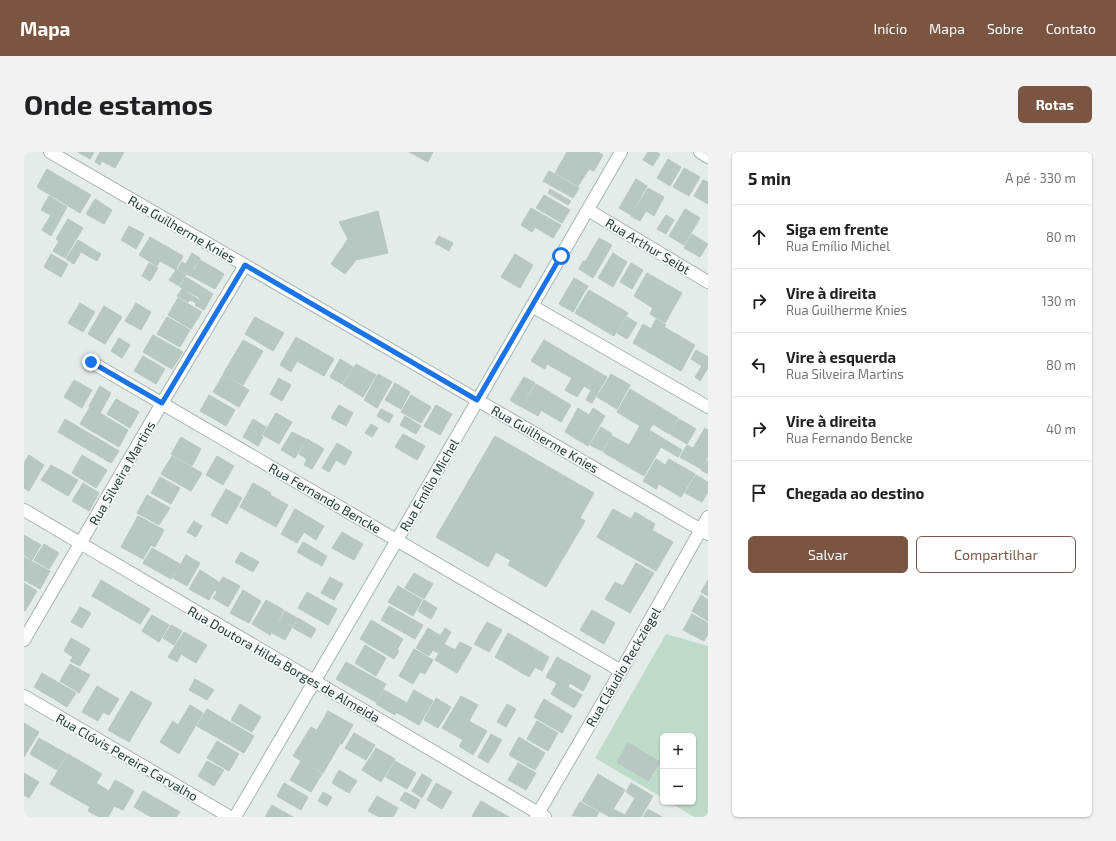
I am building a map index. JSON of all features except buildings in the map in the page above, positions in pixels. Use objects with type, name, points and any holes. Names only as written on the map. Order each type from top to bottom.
[{"type":"street","name":"Rua Guilherme Knies","points":[[50,152],[704,532]]},
{"type":"street","name":"Rua Emílio Michel","points":[[235,817],[621,152]]},
{"type":"street","points":[[700,152],[708,157]]},
{"type":"street","name":"Rua Arthur Seibt","points":[[588,210],[708,282]]},
{"type":"street","name":"Rua Silveira Martins","points":[[24,640],[162,403],[245,265]]},
{"type":"street","points":[[532,306],[708,407]]},
{"type":"street","name":"Rua Fernando Bencke","points":[[91,362],[621,671]]},
{"type":"street","name":"Rua Doutora Hilda Borges de Almeida","points":[[24,510],[540,816]]},
{"type":"street","name":"Rua Cláudio Reckziegel","points":[[540,816],[621,671],[704,532],[708,517]]},
{"type":"street","name":"Rua Clóvis Pereira Carvalho","points":[[24,696],[230,817]]},
{"type":"green space","points":[[666,634],[708,646],[708,817],[694,817],[674,805],[696,805],[696,733],[660,733],[660,796],[595,758]]},
{"type":"route","points":[[91,362],[162,403],[245,265],[477,400],[561,256]]}]
